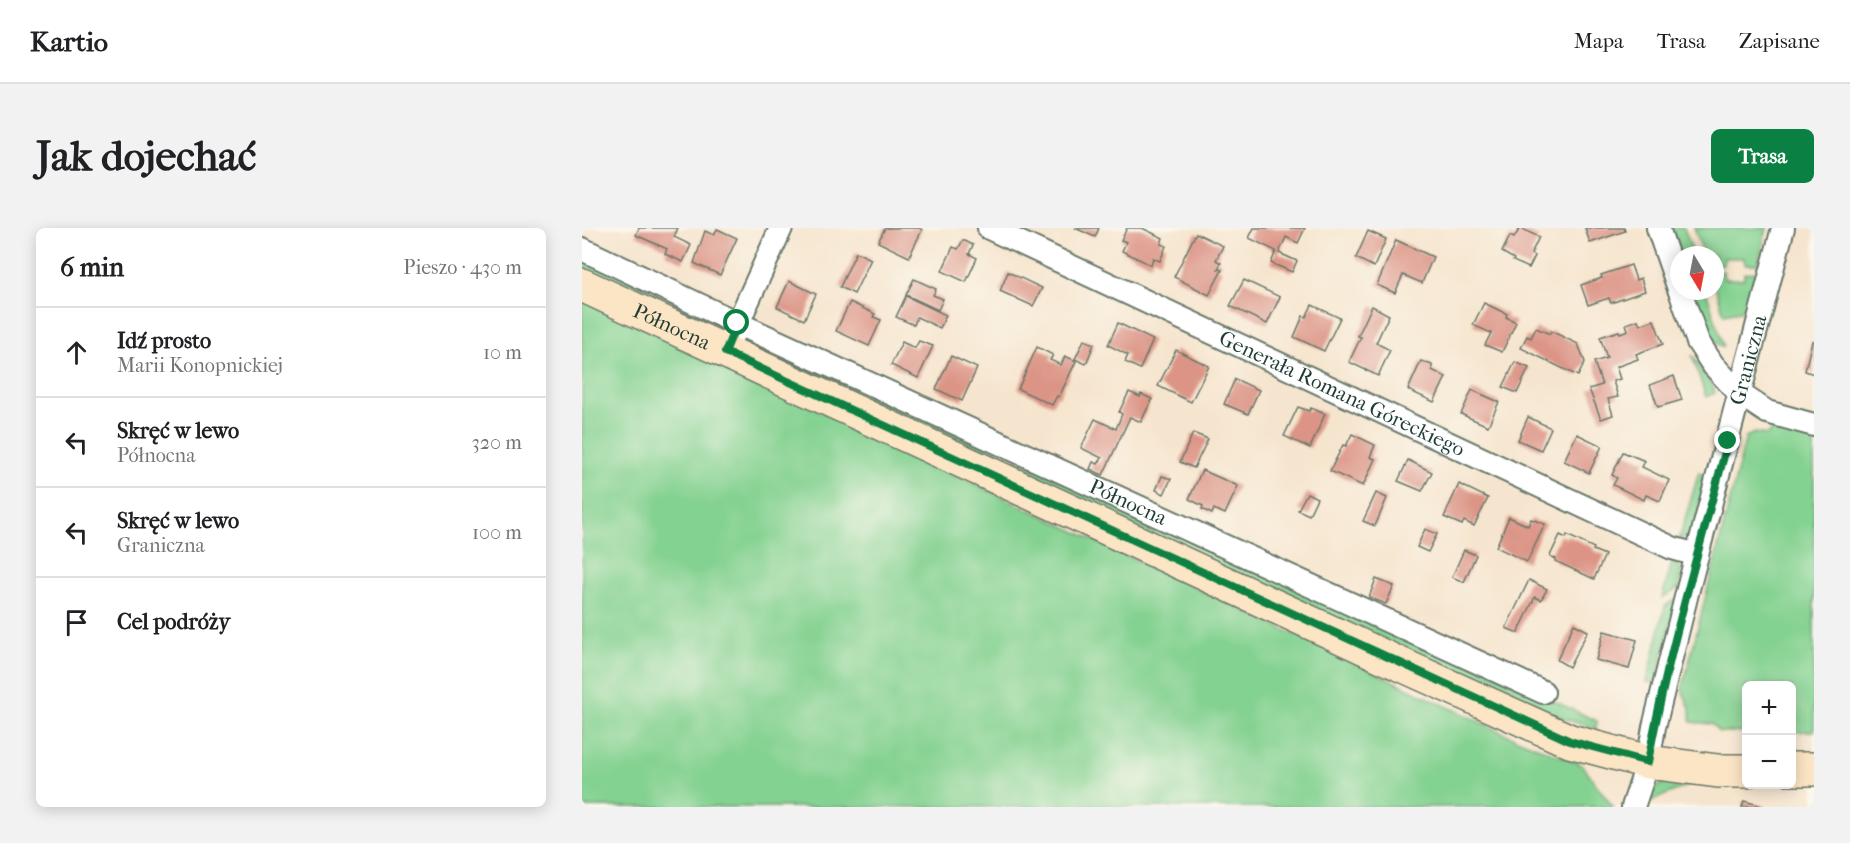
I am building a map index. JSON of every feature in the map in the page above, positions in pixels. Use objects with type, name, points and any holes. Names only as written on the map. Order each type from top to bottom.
[{"type":"main road","name":"Północna","points":[[582,285],[1570,741],[1648,762],[1718,771],[1742,771]]},
{"type":"main road","points":[[1796,770],[1814,769]]},
{"type":"street","points":[[725,352],[781,228]]},
{"type":"street","name":"Generała Romana Góreckiego","points":[[989,228],[1672,548],[1697,555]]},
{"type":"street","points":[[1658,228],[1670,263]]},
{"type":"street","name":"Graniczna","points":[[1633,807],[1648,762],[1657,715],[1697,555],[1783,228]]},
{"type":"street","name":"Północna","points":[[582,249],[737,323],[1543,692]]},
{"type":"street","points":[[1683,300],[1698,342],[1713,365],[1740,394],[1767,412],[1814,425]]},
{"type":"green space","points":[[1672,228],[1684,228],[1691,246],[1678,246]]},
{"type":"green space","points":[[1694,228],[1767,228],[1758,264],[1745,264],[1744,258],[1724,258],[1724,246],[1701,246]]},
{"type":"green space","points":[[582,254],[706,320],[704,323],[582,273]]},
{"type":"green space","points":[[1756,272],[1745,310],[1724,314],[1719,300],[1724,300],[1724,279],[1744,279],[1744,273]]},
{"type":"green space","points":[[582,299],[1514,738],[1581,764],[1613,807],[582,807]]},
{"type":"green space","points":[[1696,300],[1709,300],[1724,347],[1713,339]]},
{"type":"green space","points":[[751,341],[1539,694],[1597,721],[1596,729],[1547,713],[1337,622],[751,349]]},
{"type":"green space","points":[[1692,355],[1713,386],[1715,393],[1706,397]]},
{"type":"green space","points":[[1773,428],[1814,438],[1814,731],[1796,732],[1796,681],[1742,681],[1742,732],[1719,732],[1712,724],[1691,722],[1690,708],[1682,690],[1746,437],[1754,433],[1767,435]]},
{"type":"green space","points":[[1699,472],[1707,477],[1694,528],[1688,536],[1679,539]]},
{"type":"green space","points":[[1673,558],[1681,571],[1680,587],[1662,598]]},
{"type":"green space","points":[[1677,599],[1656,681],[1647,682],[1665,606]]},
{"type":"green space","points":[[1668,781],[1694,783],[1649,802],[1646,800],[1654,788]]},
{"type":"building","points":[[639,228],[678,228],[674,237],[691,245],[683,262],[665,254],[667,249],[636,235]]},
{"type":"building","points":[[885,228],[919,228],[922,230],[909,257],[878,242]]},
{"type":"building","points":[[1075,228],[1099,228],[1095,237]]},
{"type":"building","points":[[1127,228],[1142,228],[1163,238],[1161,244],[1166,246],[1160,261],[1153,258],[1151,265],[1122,251],[1126,242],[1121,240]]},
{"type":"building","points":[[1254,228],[1305,228],[1298,243],[1286,237],[1279,253],[1297,261],[1292,272],[1271,263],[1276,251],[1249,238]]},
{"type":"building","points":[[1520,228],[1539,237],[1531,254],[1535,256],[1529,268],[1513,261],[1514,259],[1502,252],[1510,236],[1514,238]]},
{"type":"building","points":[[1585,228],[1624,228],[1625,231],[1590,243]]},
{"type":"building","points":[[717,229],[737,238],[720,275],[694,263],[705,231],[714,235]]},
{"type":"building","points":[[1368,231],[1386,239],[1374,267],[1356,258]]},
{"type":"building","points":[[1196,233],[1223,246],[1216,260],[1221,263],[1218,269],[1222,270],[1209,295],[1174,277]]},
{"type":"building","points":[[963,240],[973,245],[969,254],[977,258],[966,282],[942,271],[953,247],[958,249]]},
{"type":"building","points":[[1396,240],[1433,257],[1422,283],[1403,275],[1395,293],[1377,285]]},
{"type":"building","points":[[856,252],[871,259],[854,294],[840,287]]},
{"type":"building","points":[[1631,265],[1636,280],[1641,278],[1645,291],[1611,303],[1609,298],[1588,305],[1581,285],[1602,278],[1601,275]]},
{"type":"building","points":[[1008,272],[1042,288],[1033,306],[1000,291]]},
{"type":"building","points":[[914,279],[936,289],[933,295],[943,299],[938,310],[906,295]]},
{"type":"building","points":[[1244,280],[1280,297],[1267,324],[1230,306]]},
{"type":"building","points":[[789,281],[816,294],[804,320],[777,307]]},
{"type":"building","points":[[906,296],[946,315],[940,328],[917,317],[914,325],[896,317]]},
{"type":"building","points":[[850,302],[875,314],[873,317],[881,320],[869,346],[836,331]]},
{"type":"building","points":[[1484,303],[1507,314],[1506,317],[1516,322],[1502,352],[1485,345],[1491,333],[1473,325]]},
{"type":"building","points":[[1312,305],[1340,318],[1324,351],[1294,337],[1303,316],[1306,317]]},
{"type":"building","points":[[1372,306],[1389,315],[1376,343],[1390,350],[1378,376],[1349,362]]},
{"type":"building","points":[[1638,320],[1640,325],[1654,320],[1663,344],[1636,354],[1638,359],[1616,367],[1620,379],[1613,381],[1618,397],[1608,399],[1613,415],[1601,419],[1589,389],[1602,385],[1594,362],[1607,358],[1600,337],[1628,330],[1626,324]]},
{"type":"building","points":[[1118,323],[1153,340],[1140,369],[1125,362],[1128,355],[1108,345]]},
{"type":"building","points":[[1536,328],[1550,334],[1551,331],[1578,344],[1585,362],[1578,376],[1521,348],[1527,336],[1531,338]]},
{"type":"building","points":[[1084,340],[1094,344],[1086,364],[1075,359]]},
{"type":"building","points":[[919,341],[933,346],[918,378],[891,365],[902,342],[915,348]]},
{"type":"building","points":[[1812,341],[1814,341],[1814,374],[1805,371]]},
{"type":"building","points":[[1037,347],[1053,355],[1050,360],[1061,365],[1065,356],[1076,361],[1059,397],[1057,396],[1052,405],[1018,389]]},
{"type":"building","points":[[1176,350],[1209,366],[1191,402],[1158,386]]},
{"type":"building","points":[[951,356],[977,368],[962,401],[936,389]]},
{"type":"building","points":[[1421,361],[1432,365],[1432,370],[1446,377],[1434,402],[1408,390]]},
{"type":"building","points":[[1515,362],[1529,368],[1517,393],[1503,387]]},
{"type":"building","points":[[1674,376],[1682,400],[1658,407],[1650,385]]},
{"type":"building","points":[[1235,379],[1259,390],[1248,414],[1224,404]]},
{"type":"building","points":[[1472,390],[1499,402],[1488,426],[1461,414]]},
{"type":"building","points":[[1129,392],[1152,399],[1141,422],[1130,417],[1103,475],[1090,469],[1093,462],[1098,464],[1102,458],[1081,448],[1095,419],[1116,429],[1122,414],[1119,412]]},
{"type":"building","points":[[1298,407],[1309,411],[1311,408],[1325,414],[1310,448],[1284,436]]},
{"type":"building","points":[[1528,417],[1551,428],[1541,450],[1518,440]]},
{"type":"building","points":[[1193,433],[1208,439],[1194,468],[1180,462]]},
{"type":"building","points":[[1352,434],[1375,445],[1370,457],[1375,459],[1363,486],[1330,471],[1343,445],[1346,446]]},
{"type":"building","points":[[1577,434],[1602,446],[1589,473],[1564,461]]},
{"type":"building","points":[[1623,452],[1645,461],[1642,467],[1669,480],[1660,501],[1646,495],[1644,500],[1613,485],[1617,478],[1612,475]]},
{"type":"building","points":[[1408,460],[1432,472],[1422,491],[1398,481]]},
{"type":"building","points":[[1202,470],[1238,486],[1225,514],[1214,509],[1212,514],[1189,499]]},
{"type":"building","points":[[1162,476],[1171,479],[1164,494],[1156,490]]},
{"type":"building","points":[[1459,484],[1488,498],[1474,526],[1464,521],[1462,525],[1444,517]]},
{"type":"building","points":[[1307,493],[1317,498],[1309,515],[1298,510]]},
{"type":"building","points":[[1376,493],[1387,498],[1375,526],[1363,521]]},
{"type":"building","points":[[1509,517],[1528,526],[1531,519],[1545,524],[1527,562],[1496,547]]},
{"type":"building","points":[[1425,529],[1437,534],[1428,552],[1417,547]]},
{"type":"building","points":[[1560,535],[1566,538],[1567,535],[1605,555],[1594,579],[1555,561],[1556,559],[1550,556]]},
{"type":"building","points":[[1464,550],[1476,555],[1464,582],[1452,577]]},
{"type":"building","points":[[1376,579],[1394,586],[1386,604],[1369,597]]},
{"type":"building","points":[[1529,580],[1547,589],[1541,600],[1535,597],[1518,633],[1506,628]]},
{"type":"building","points":[[1574,624],[1588,631],[1569,667],[1557,660]]},
{"type":"building","points":[[1604,631],[1637,640],[1629,669],[1596,660]]},
{"type":"building","points":[[1744,801],[1763,806],[1763,807],[1742,807]]},
{"type":"route","points":[[737,323],[725,352],[1570,741],[1648,762],[1654,727],[1688,589],[1728,441]]}]
